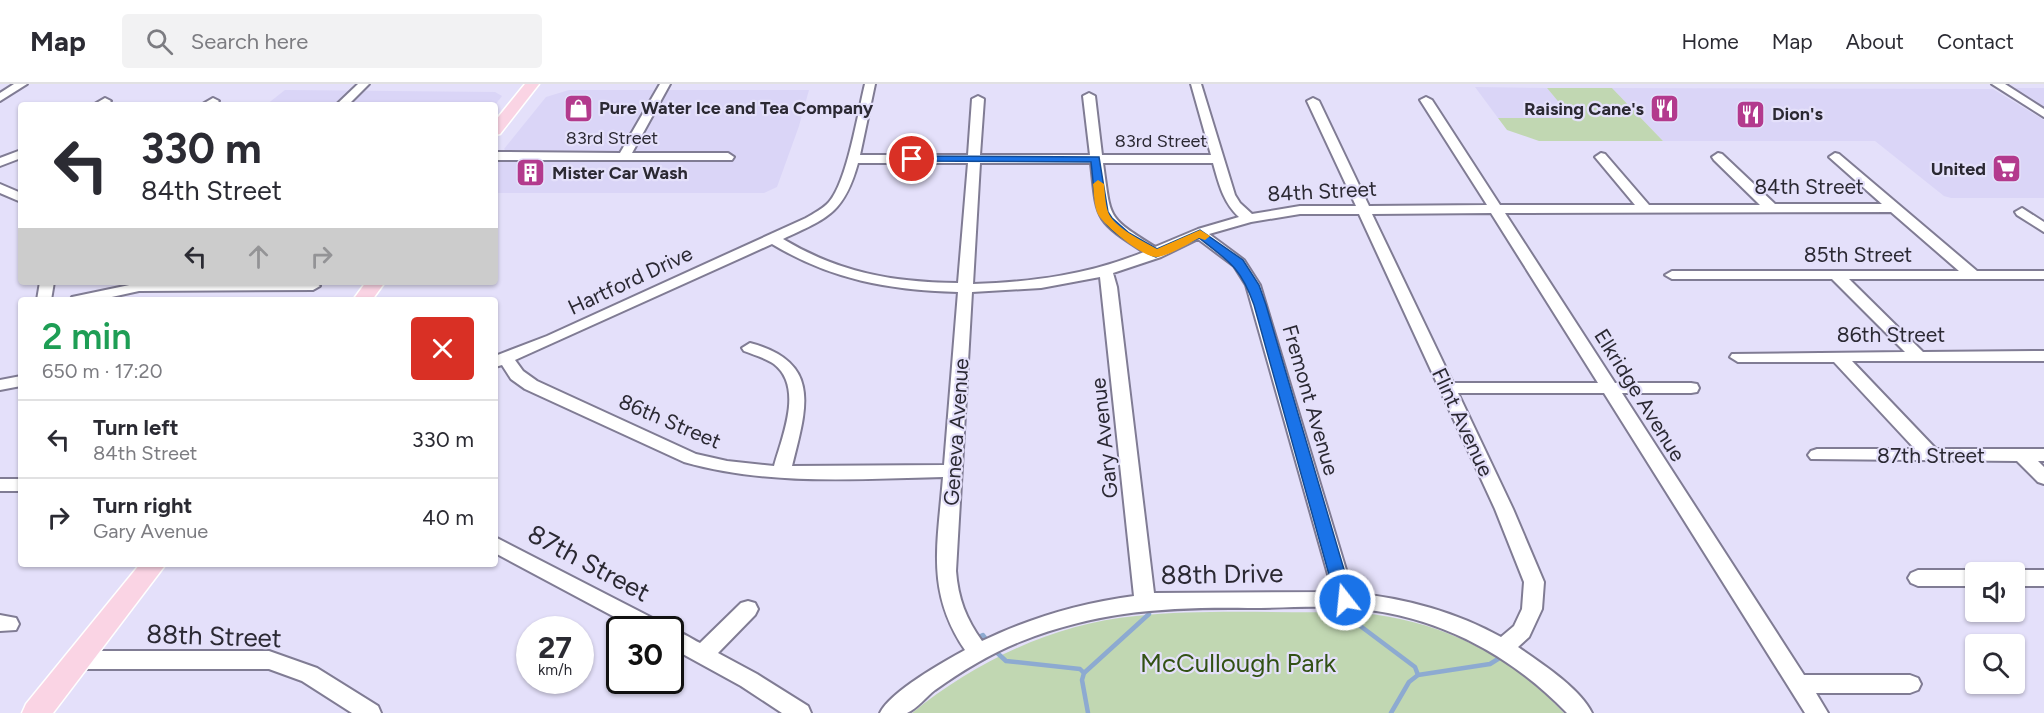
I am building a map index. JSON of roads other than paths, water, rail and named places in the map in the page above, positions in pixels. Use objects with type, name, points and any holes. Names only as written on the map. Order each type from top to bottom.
[{"type":"main road","points":[[498,127],[532,84]]},
{"type":"main road","points":[[364,297],[374,285]]},
{"type":"main road","points":[[36,713],[152,567]]},
{"type":"street","points":[[0,98],[22,84]]},
{"type":"street","points":[[345,102],[364,84]]},
{"type":"street","points":[[624,156],[665,84]]},
{"type":"street","name":"Hartford Drive","points":[[500,361],[811,220],[836,201],[845,185],[870,84]]},
{"type":"street","points":[[1196,84],[1231,200],[1249,218]]},
{"type":"street","points":[[1997,84],[2044,114]]},
{"type":"street","points":[[1089,96],[1101,204],[1107,220],[1125,235],[1156,254]]},
{"type":"street","name":"Geneva Avenue","points":[[978,99],[946,571],[947,593],[958,625],[978,652]]},
{"type":"street","name":"Elkridge Avenue","points":[[1426,100],[1817,713]]},
{"type":"street","name":"Flint Avenue","points":[[1313,101],[1504,509],[1534,582],[1532,609],[1522,631],[1502,649]]},
{"type":"street","points":[[0,162],[18,155]]},
{"type":"street","name":"83rd Street","points":[[498,156],[728,157]]},
{"type":"street","points":[[1601,157],[1644,207]]},
{"type":"street","points":[[1718,157],[1770,207]]},
{"type":"street","points":[[1835,158],[1974,275]]},
{"type":"street","name":"83rd Street","points":[[852,159],[1218,159]]},
{"type":"street","points":[[0,188],[18,197]]},
{"type":"street","name":"84th Street","points":[[772,238],[799,254],[839,272],[913,285],[966,287],[1030,285],[1103,272],[1156,254],[1200,234],[1249,218],[1300,210],[1644,207],[1894,208]]},
{"type":"street","points":[[2022,212],[2044,228]]},
{"type":"street","name":"Fremont Avenue","points":[[1200,234],[1239,263],[1253,285],[1345,600]]},
{"type":"street","name":"Gary Avenue","points":[[1103,272],[1108,276],[1110,287],[1145,602]]},
{"type":"street","name":"85th Street","points":[[1672,275],[2044,275]]},
{"type":"street","points":[[1836,275],[1918,357]]},
{"type":"street","points":[[91,297],[139,287],[313,286]]},
{"type":"street","points":[[750,348],[780,361],[792,372],[797,382],[797,403],[781,473]]},
{"type":"street","name":"86th Street","points":[[1738,357],[2044,356]]},
{"type":"street","points":[[1838,357],[1931,455]]},
{"type":"street","name":"86th Street","points":[[500,361],[531,385],[690,458],[717,466],[748,472],[781,473],[953,471]]},
{"type":"street","points":[[0,386],[18,382]]},
{"type":"street","points":[[1448,388],[1691,388]]},
{"type":"street","name":"87th Street","points":[[1817,455],[2044,455]]},
{"type":"street","points":[[2021,455],[2044,478]]},
{"type":"street","points":[[0,485],[18,485]]},
{"type":"street","name":"87th Street","points":[[498,546],[631,616]]},
{"type":"street","points":[[1918,578],[1965,578]]},
{"type":"street","points":[[2025,578],[2044,578]]},
{"type":"street","name":"88th Drive","points":[[978,652],[1014,634],[1049,621],[1145,602],[1345,600],[1392,605],[1426,614],[1462,627],[1502,649]]},
{"type":"street","points":[[703,654],[748,609]]},
{"type":"street","points":[[684,644],[749,680],[800,713]]},
{"type":"street","points":[[1502,649],[1551,684],[1581,713]]},
{"type":"street","points":[[891,713],[921,688],[978,652]]},
{"type":"street","name":"88th Street","points":[[78,660],[269,660],[313,675],[370,713]]},
{"type":"street","points":[[1798,684],[1910,684]]},
{"type":"waterway","points":[[1346,604],[1355,622],[1415,667],[1418,675]]},
{"type":"waterway","points":[[1084,673],[1149,614]]},
{"type":"waterway","points":[[977,638],[983,635],[989,643]]},
{"type":"waterway","points":[[993,649],[1006,661],[1080,669],[1084,673]]},
{"type":"waterway","points":[[1418,675],[1490,664],[1498,659]]},
{"type":"waterway","points":[[1084,673],[1082,680],[1088,713]]},
{"type":"waterway","points":[[1391,713],[1409,682],[1418,675]]},
{"type":"place","name":"Pure Water Ice and Tea Company","points":[[578,108]]},
{"type":"place","name":"Raising Cane's","points":[[1665,109]]},
{"type":"place","name":"Dion's","points":[[1751,114]]},
{"type":"place","name":"United","points":[[2007,169]]},
{"type":"place","name":"Mister Car Wash","points":[[531,173]]},
{"type":"park label","name":"McCullough Park","points":[[1238,663]]}]
